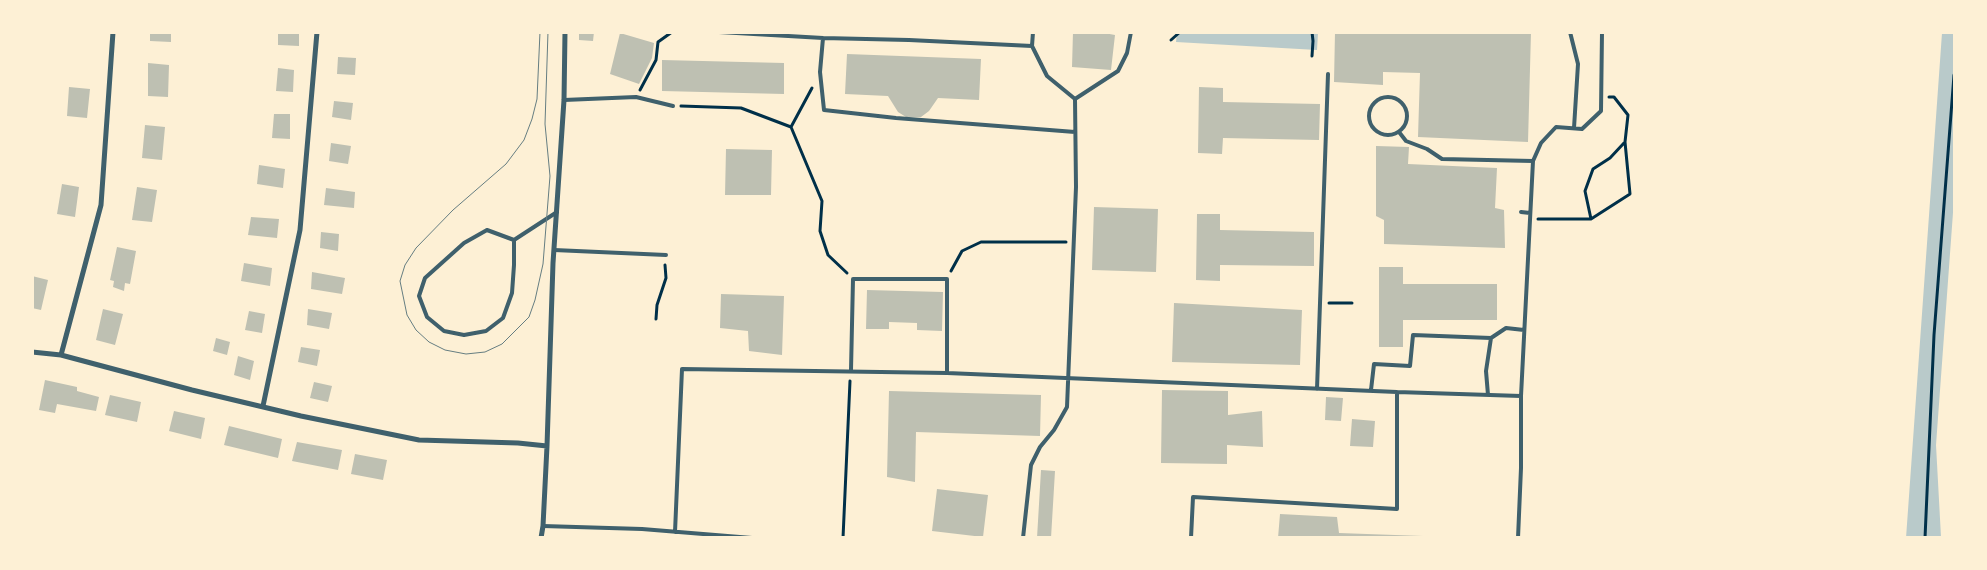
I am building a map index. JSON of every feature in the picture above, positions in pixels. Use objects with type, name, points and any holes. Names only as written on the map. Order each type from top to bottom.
[{"type":"street","points":[[61,355],[100,205],[113,32]]},
{"type":"street","points":[[262,406],[300,230],[317,32]]},
{"type":"street","points":[[540,538],[543,526],[547,446],[554,250],[564,100],[565,32]]},
{"type":"street","points":[[32,352],[61,355],[192,390],[341,425],[419,440],[518,443],[547,446]]},
{"type":"lane","points":[[719,32],[1032,46]]},
{"type":"lane","points":[[1033,32],[1032,46],[1047,76],[1076,99]]},
{"type":"lane","points":[[1076,99],[1118,71],[1127,53],[1131,32]]},
{"type":"lane","points":[[1570,32],[1578,64],[1574,128]]},
{"type":"lane","points":[[1518,538],[1522,468],[1521,396],[1533,161],[1541,143],[1556,127],[1582,129],[1601,110],[1602,32]]},
{"type":"lane","points":[[823,38],[820,72],[824,110],[896,118],[1075,132]]},
{"type":"lane","points":[[1317,389],[1328,74]]},
{"type":"lane","points":[[564,100],[636,97],[673,106]]},
{"type":"lane","points":[[1393,97],[1399,100],[1406,110],[1406,122],[1399,132],[1386,135],[1375,130],[1371,124],[1369,118],[1372,106],[1381,98],[1393,97]]},
{"type":"lane","points":[[1023,538],[1031,465],[1040,447],[1054,430],[1067,407],[1074,242],[1076,99]]},
{"type":"lane","points":[[1399,132],[1406,141],[1427,149],[1442,159],[1533,161]]},
{"type":"lane","points":[[514,240],[557,212]]},
{"type":"lane","points":[[1521,212],[1530,213]]},
{"type":"lane","points":[[487,230],[514,240],[512,293],[503,318],[486,331],[464,335],[444,331],[427,317],[420,296],[425,278],[441,262],[464,243],[487,230]]},
{"type":"lane","points":[[554,250],[666,255]]},
{"type":"lane","points":[[851,370],[853,279],[947,279],[947,373]]},
{"type":"lane","points":[[1372,390],[1374,364],[1410,366],[1412,335],[1491,338],[1506,328],[1524,330]]},
{"type":"lane","points":[[1488,395],[1486,371],[1491,338]]},
{"type":"lane","points":[[675,532],[682,369],[851,370],[947,373],[1521,396]]},
{"type":"lane","points":[[1190,538],[1193,497],[1397,509],[1397,392]]},
{"type":"lane","points":[[543,526],[675,532],[752,538]]},
{"type":"path","points":[[636,97],[656,60],[658,42],[672,32]]},
{"type":"path","points":[[1171,40],[1180,32]]},
{"type":"path","points":[[1236,32],[1242,32]]},
{"type":"path","points":[[1312,32],[1312,56]]},
{"type":"path","points":[[791,127],[820,72]]},
{"type":"path","points":[[1925,538],[1934,335],[1954,75]]},
{"type":"path","points":[[1530,219],[1591,219],[1630,194],[1624,142],[1628,115],[1614,97],[1601,96]]},
{"type":"path","points":[[673,106],[741,108],[791,127],[822,201],[820,231],[828,254],[853,279]]},
{"type":"path","points":[[1591,219],[1585,191],[1593,169],[1610,158],[1624,142]]},
{"type":"path","points":[[947,279],[962,251],[981,242],[1074,242]]},
{"type":"path","points":[[656,318],[657,305],[666,278],[665,265]]},
{"type":"path","points":[[1321,303],[1352,303]]},
{"type":"path","points":[[843,538],[851,370]]},
{"type":"shaded area","points":[[1177,33],[1318,33],[1317,50],[1176,42]]},
{"type":"shaded area","points":[[1942,33],[1954,33],[1954,199],[1936,445],[1941,537],[1906,538]]},
{"type":"building","points":[[150,32],[171,32],[171,42],[150,41]]},
{"type":"building","points":[[278,32],[299,32],[299,46],[278,45]]},
{"type":"building","points":[[579,32],[594,32],[593,41],[579,40]]},
{"type":"building","points":[[1073,32],[1099,32],[1115,35],[1111,70],[1072,67]]},
{"type":"building","points":[[1335,32],[1531,32],[1528,142],[1418,137],[1420,73],[1383,72],[1383,85],[1334,82]]},
{"type":"building","points":[[620,33],[654,43],[652,58],[639,84],[610,74]]},
{"type":"building","points":[[847,54],[981,59],[979,100],[938,98],[929,111],[921,117],[906,117],[898,112],[888,96],[845,94]]},
{"type":"building","points":[[338,57],[356,58],[355,75],[337,74]]},
{"type":"building","points":[[662,60],[784,63],[784,94],[662,91]]},
{"type":"building","points":[[148,63],[169,65],[168,97],[148,96]]},
{"type":"building","points":[[278,68],[294,70],[293,92],[276,91]]},
{"type":"building","points":[[69,87],[90,89],[87,118],[67,116]]},
{"type":"building","points":[[1199,87],[1223,88],[1223,102],[1320,104],[1319,140],[1223,138],[1222,154],[1198,153]]},
{"type":"building","points":[[334,101],[353,103],[351,120],[332,117]]},
{"type":"building","points":[[274,114],[290,114],[290,139],[272,138]]},
{"type":"building","points":[[145,125],[165,127],[162,160],[142,158]]},
{"type":"building","points":[[331,143],[351,146],[348,164],[329,161]]},
{"type":"building","points":[[1376,146],[1409,147],[1408,164],[1497,168],[1495,208],[1504,210],[1505,248],[1384,244],[1384,220],[1376,216]]},
{"type":"building","points":[[726,149],[772,150],[771,195],[725,195]]},
{"type":"building","points":[[259,165],[285,169],[283,188],[257,184]]},
{"type":"building","points":[[62,184],[79,187],[75,217],[57,214]]},
{"type":"building","points":[[137,187],[157,190],[152,222],[132,220]]},
{"type":"building","points":[[326,188],[355,192],[354,208],[324,205]]},
{"type":"building","points":[[1094,207],[1158,209],[1156,272],[1092,270]]},
{"type":"building","points":[[1197,214],[1220,214],[1220,230],[1314,232],[1314,266],[1220,265],[1220,281],[1196,280]]},
{"type":"building","points":[[251,217],[279,219],[277,238],[248,235]]},
{"type":"building","points":[[321,232],[339,234],[338,251],[320,248]]},
{"type":"building","points":[[117,247],[136,251],[130,284],[125,283],[124,291],[113,287],[114,281],[110,280]]},
{"type":"building","points":[[244,263],[272,268],[270,286],[241,281]]},
{"type":"building","points":[[1379,267],[1403,267],[1403,284],[1497,284],[1497,320],[1403,320],[1403,347],[1379,347]]},
{"type":"building","points":[[312,272],[345,278],[342,294],[311,289]]},
{"type":"building","points":[[32,276],[48,280],[41,310],[32,308]]},
{"type":"building","points":[[867,290],[943,292],[942,331],[917,330],[917,323],[889,322],[889,329],[866,329]]},
{"type":"building","points":[[721,294],[784,296],[782,355],[749,351],[748,331],[720,328]]},
{"type":"building","points":[[1174,303],[1302,310],[1300,365],[1172,362]]},
{"type":"building","points":[[103,309],[123,314],[115,345],[96,340]]},
{"type":"building","points":[[308,309],[332,313],[329,329],[307,325]]},
{"type":"building","points":[[249,311],[265,314],[262,333],[245,330]]},
{"type":"building","points":[[216,338],[230,342],[227,355],[213,351]]},
{"type":"building","points":[[301,347],[320,350],[317,366],[298,362]]},
{"type":"building","points":[[238,356],[254,361],[250,380],[234,375]]},
{"type":"building","points":[[45,380],[77,387],[77,391],[99,397],[96,411],[57,404],[55,413],[39,410]]},
{"type":"building","points":[[314,382],[332,386],[328,402],[310,398]]},
{"type":"building","points":[[1162,390],[1228,391],[1228,415],[1262,411],[1263,447],[1227,445],[1227,464],[1161,463]]},
{"type":"building","points":[[889,391],[1041,395],[1040,436],[916,432],[915,482],[887,477]]},
{"type":"building","points":[[110,395],[141,402],[137,422],[105,415]]},
{"type":"building","points":[[1326,397],[1343,398],[1341,421],[1325,420]]},
{"type":"building","points":[[174,411],[205,418],[201,439],[169,431]]},
{"type":"building","points":[[1352,419],[1375,421],[1373,447],[1350,446]]},
{"type":"building","points":[[229,426],[282,439],[278,458],[224,445]]},
{"type":"building","points":[[297,442],[342,450],[338,470],[292,461]]},
{"type":"building","points":[[355,454],[387,460],[383,480],[351,474]]},
{"type":"building","points":[[1041,470],[1055,471],[1051,538],[1037,538]]},
{"type":"building","points":[[937,489],[988,495],[983,537],[932,531]]},
{"type":"building","points":[[1280,514],[1337,517],[1339,533],[1423,536],[1423,538],[1278,538]]},
{"type":"tram line","points":[[540,32],[537,99],[524,140],[506,164],[453,210],[416,248],[405,265],[400,281],[407,315],[416,330],[429,342],[445,350],[466,354],[485,352],[502,344],[529,317],[535,300],[543,264],[550,176],[545,124],[548,32]]}]
